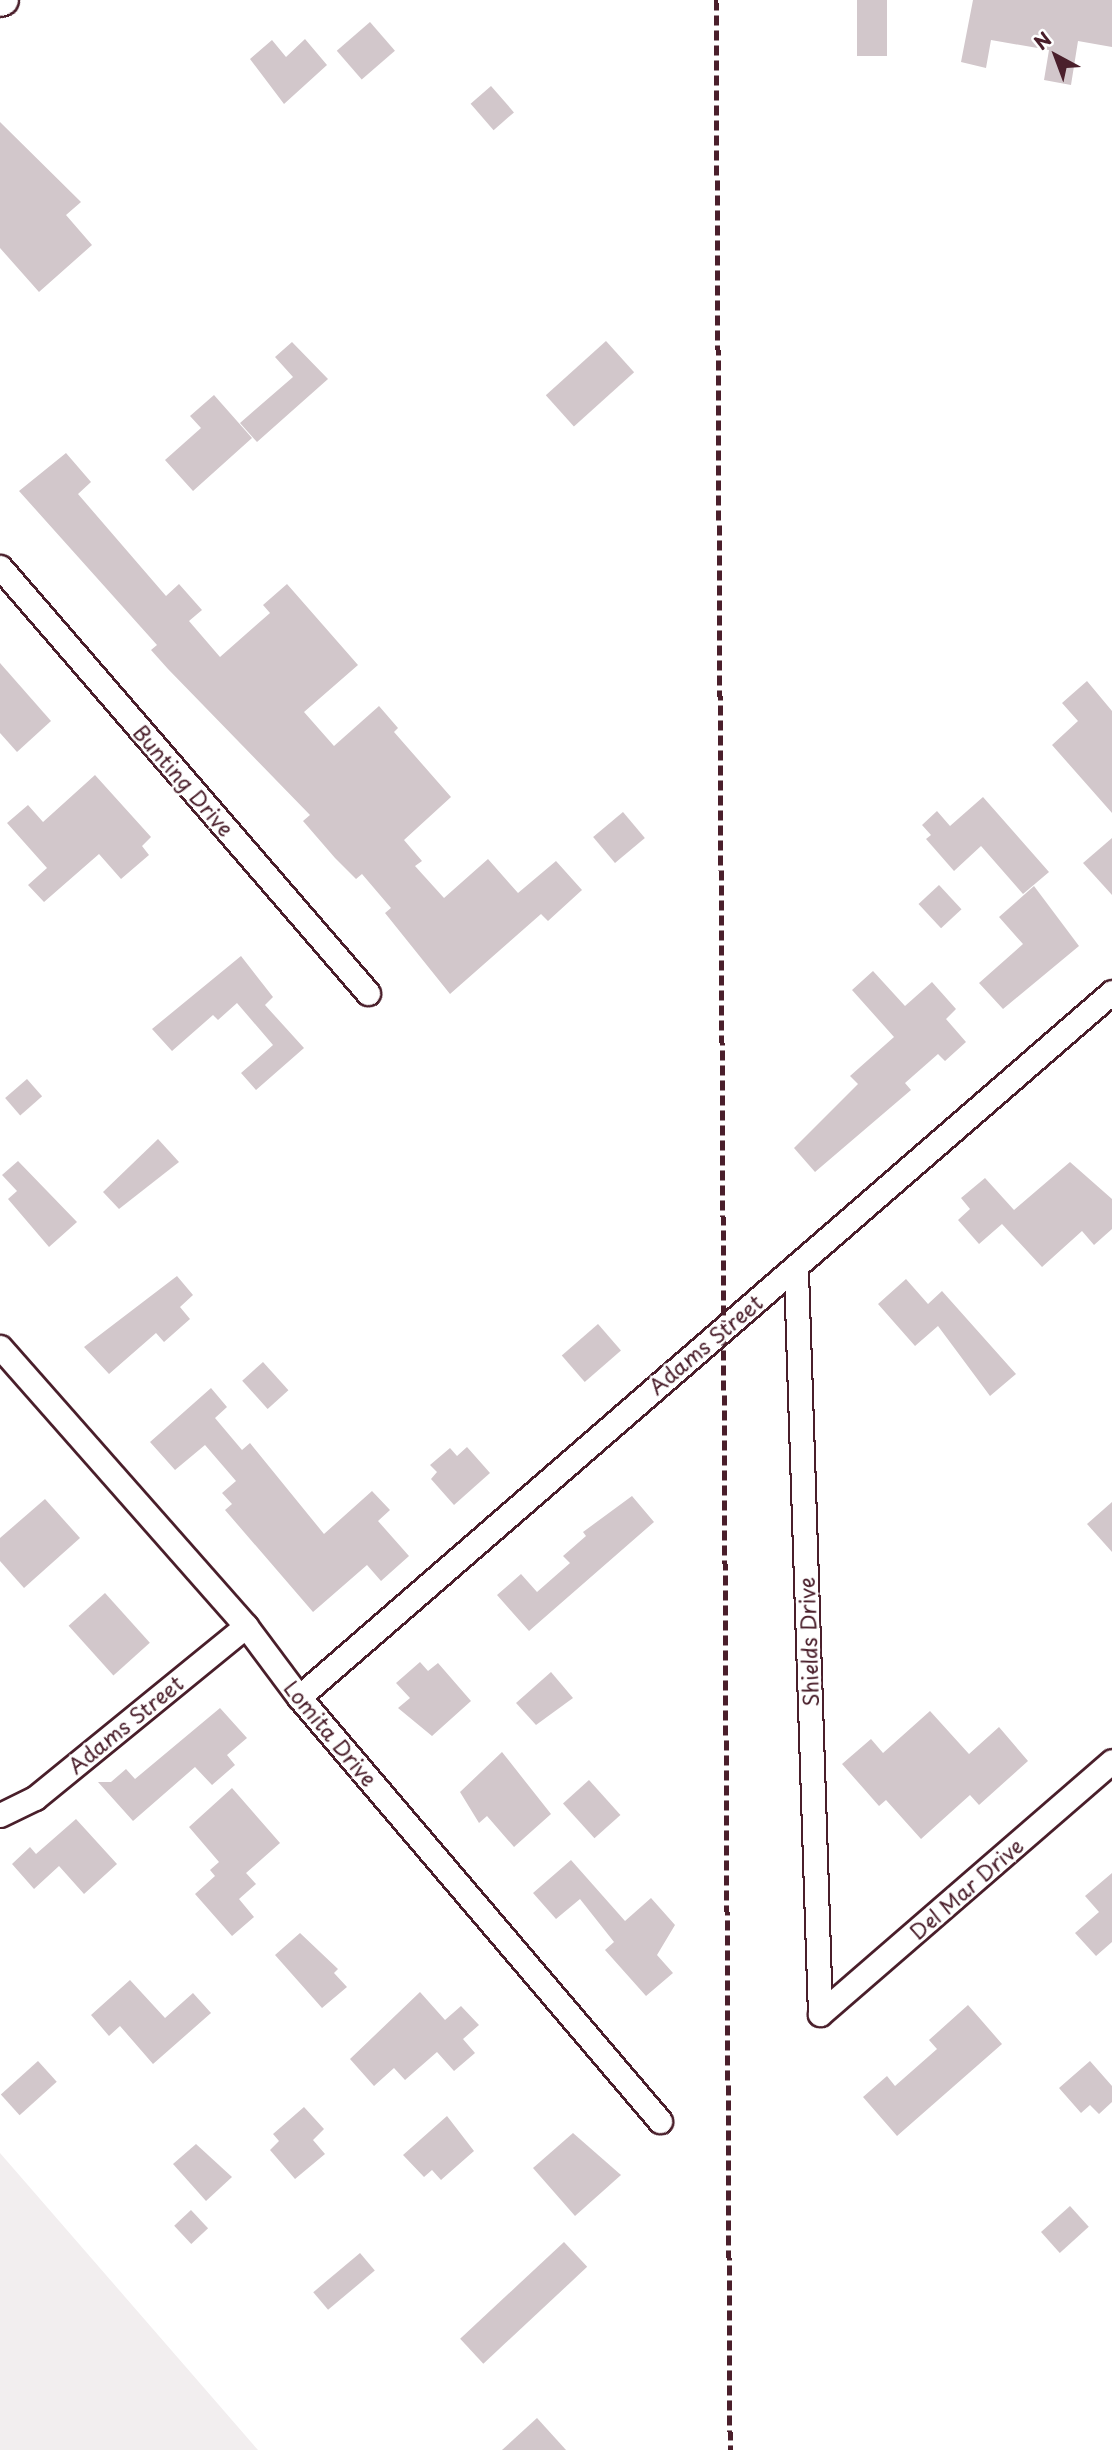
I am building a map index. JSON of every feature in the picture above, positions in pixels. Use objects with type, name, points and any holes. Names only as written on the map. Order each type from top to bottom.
[{"type":"street","name":"Bunting Drive","points":[[0,567],[368,993]]},
{"type":"street","name":"Adams Street","points":[[299,1697],[723,1325],[796,1271],[1112,992]]},
{"type":"street","name":"Shields Drive","points":[[796,1271],[820,2014]]},
{"type":"street","name":"Lomita Drive","points":[[0,1347],[246,1626],[299,1697],[660,2121]]},
{"type":"street","name":"Adams Street","points":[[0,1815],[35,1798],[246,1626]]},
{"type":"street","name":"Del Mar Drive","points":[[820,2014],[1112,1761]]},
{"type":"shaded area","points":[[0,2153],[258,2450],[0,2450]]},
{"type":"building","points":[[857,0],[887,0],[887,56],[857,56]]},
{"type":"building","points":[[973,0],[1112,0],[1112,47],[1078,41],[1071,85],[1044,80],[1049,50],[991,40],[986,68],[961,62]]},
{"type":"building","points":[[370,22],[395,51],[362,80],[337,51]]},
{"type":"building","points":[[305,39],[327,65],[284,104],[250,59],[272,40],[286,57]]},
{"type":"building","points":[[491,86],[514,112],[494,130],[471,104]]},
{"type":"building","points":[[0,122],[81,202],[66,215],[92,245],[39,292],[0,248]]},
{"type":"building","points":[[606,341],[634,372],[574,426],[546,395]]},
{"type":"building","points":[[292,342],[328,379],[257,442],[240,423],[293,377],[275,357]]},
{"type":"building","points":[[214,395],[252,438],[193,491],[165,460],[201,428],[190,416]]},
{"type":"building","points":[[66,453],[91,482],[78,494],[166,596],[179,584],[202,610],[189,621],[220,657],[270,613],[263,605],[287,584],[358,665],[304,712],[334,746],[379,706],[398,728],[394,732],[451,797],[404,840],[422,861],[415,866],[444,898],[488,859],[518,893],[556,861],[582,890],[548,921],[541,914],[450,994],[385,913],[391,908],[362,874],[356,879],[335,858],[303,821],[310,815],[168,669],[151,650],[157,645],[19,491]]},
{"type":"building","points":[[0,663],[51,721],[17,752],[0,733]]},
{"type":"building","points":[[1087,681],[1112,711],[1112,813],[1052,745],[1078,721],[1062,703]]},
{"type":"building","points":[[95,775],[151,837],[142,846],[149,855],[121,879],[99,854],[44,902],[28,885],[47,868],[7,823],[28,805],[43,822]]},
{"type":"building","points":[[983,797],[1049,872],[1023,894],[981,846],[954,871],[926,839],[931,835],[922,825],[937,811],[950,826]]},
{"type":"building","points":[[623,812],[645,838],[615,863],[593,837]]},
{"type":"building","points":[[1112,838],[1112,895],[1083,863]]},
{"type":"building","points":[[939,885],[962,909],[941,928],[919,904]]},
{"type":"building","points":[[1034,886],[1079,946],[1003,1009],[979,983],[1023,944],[999,917]]},
{"type":"building","points":[[241,956],[273,997],[265,1005],[304,1048],[256,1090],[241,1073],[273,1045],[237,1003],[218,1020],[213,1015],[172,1051],[152,1029]]},
{"type":"building","points":[[873,971],[905,1006],[932,982],[956,1009],[946,1019],[966,1042],[945,1061],[938,1054],[905,1083],[911,1090],[815,1172],[794,1148],[858,1084],[850,1076],[894,1037],[852,990]]},
{"type":"building","points":[[27,1079],[42,1096],[20,1115],[5,1098]]},
{"type":"building","points":[[158,1139],[179,1162],[119,1209],[103,1192]]},
{"type":"building","points":[[18,1161],[77,1222],[49,1247],[8,1199],[17,1191],[2,1175]]},
{"type":"building","points":[[1070,1162],[1112,1199],[1112,1229],[1094,1245],[1082,1231],[1042,1267],[1002,1224],[979,1244],[958,1220],[970,1209],[961,1198],[985,1178],[1014,1210]]},
{"type":"building","points":[[177,1276],[193,1295],[180,1307],[190,1319],[164,1342],[156,1333],[109,1374],[84,1347]]},
{"type":"building","points":[[906,1279],[928,1304],[942,1291],[1016,1374],[990,1396],[938,1326],[915,1346],[878,1304]]},
{"type":"building","points":[[598,1324],[621,1350],[585,1382],[562,1355]]},
{"type":"building","points":[[263,1362],[288,1390],[268,1409],[242,1381]]},
{"type":"building","points":[[211,1388],[227,1407],[215,1418],[242,1450],[250,1443],[324,1534],[372,1491],[390,1510],[378,1521],[409,1556],[381,1581],[367,1565],[313,1612],[225,1510],[232,1504],[222,1493],[236,1481],[205,1445],[175,1470],[150,1442]]},
{"type":"building","points":[[467,1447],[490,1473],[454,1505],[431,1479],[437,1472],[430,1465],[450,1448],[457,1456]]},
{"type":"building","points":[[632,1496],[654,1522],[529,1631],[497,1595],[521,1574],[537,1592],[570,1563],[563,1556],[586,1536],[583,1532]]},
{"type":"building","points":[[45,1499],[80,1538],[24,1588],[0,1561],[0,1538]]},
{"type":"building","points":[[1112,1502],[1112,1552],[1087,1524]]},
{"type":"building","points":[[105,1593],[150,1643],[113,1676],[69,1626]]},
{"type":"building","points":[[420,1662],[428,1671],[438,1663],[471,1701],[432,1736],[398,1708],[410,1698],[396,1683]]},
{"type":"building","points":[[551,1672],[573,1698],[536,1725],[516,1703]]},
{"type":"building","points":[[220,1708],[247,1738],[227,1755],[235,1765],[212,1785],[195,1767],[133,1821],[98,1782],[111,1782],[126,1769],[135,1779]]},
{"type":"building","points":[[930,1711],[969,1754],[999,1727],[1028,1761],[979,1805],[970,1795],[921,1839],[886,1800],[879,1806],[842,1764],[871,1739],[883,1753]]},
{"type":"building","points":[[502,1752],[551,1814],[514,1847],[487,1816],[479,1823],[460,1792]]},
{"type":"building","points":[[589,1780],[620,1815],[594,1838],[563,1803]]},
{"type":"building","points":[[232,1788],[280,1843],[246,1873],[256,1884],[239,1899],[254,1917],[232,1936],[195,1894],[215,1876],[210,1870],[219,1862],[189,1827]]},
{"type":"building","points":[[76,1819],[117,1864],[84,1894],[59,1866],[34,1889],[12,1864],[30,1847],[36,1854]]},
{"type":"building","points":[[571,1860],[625,1921],[651,1898],[675,1925],[657,1955],[673,1973],[646,1996],[605,1950],[614,1942],[580,1899],[556,1919],[533,1893]]},
{"type":"building","points":[[1112,1873],[1112,1942],[1096,1956],[1075,1933],[1099,1912],[1085,1896]]},
{"type":"building","points":[[300,1933],[338,1969],[334,1973],[347,1987],[322,2008],[275,1955]]},
{"type":"building","points":[[130,1980],[165,2018],[193,1993],[211,2013],[153,2064],[120,2026],[109,2036],[91,2015]]},
{"type":"building","points":[[420,1992],[445,2020],[461,2006],[479,2025],[463,2039],[475,2053],[454,2071],[437,2052],[405,2080],[394,2068],[374,2086],[350,2059]]},
{"type":"building","points":[[968,2005],[1002,2044],[897,2136],[863,2097],[887,2076],[895,2086],[937,2049],[929,2040]]},
{"type":"building","points":[[38,2061],[57,2082],[20,2115],[1,2094]]},
{"type":"building","points":[[1090,2061],[1112,2086],[1112,2102],[1099,2114],[1090,2105],[1081,2113],[1059,2088]]},
{"type":"building","points":[[304,2107],[324,2129],[313,2140],[325,2154],[295,2179],[270,2150],[279,2141],[273,2134]]},
{"type":"building","points":[[447,2116],[474,2151],[441,2180],[432,2170],[424,2177],[403,2155]]},
{"type":"building","points":[[573,2133],[621,2175],[575,2216],[533,2168]]},
{"type":"building","points":[[196,2144],[232,2177],[206,2201],[173,2164]]},
{"type":"building","points":[[1070,2206],[1089,2227],[1060,2253],[1041,2232]]},
{"type":"building","points":[[191,2210],[208,2228],[191,2244],[174,2226]]},
{"type":"building","points":[[564,2242],[587,2267],[483,2364],[460,2339]]},
{"type":"building","points":[[360,2253],[375,2271],[328,2310],[313,2292]]},
{"type":"building","points":[[537,2418],[566,2450],[502,2450]]},
{"type":"railway","points":[[716,0],[730,2450]]}]
